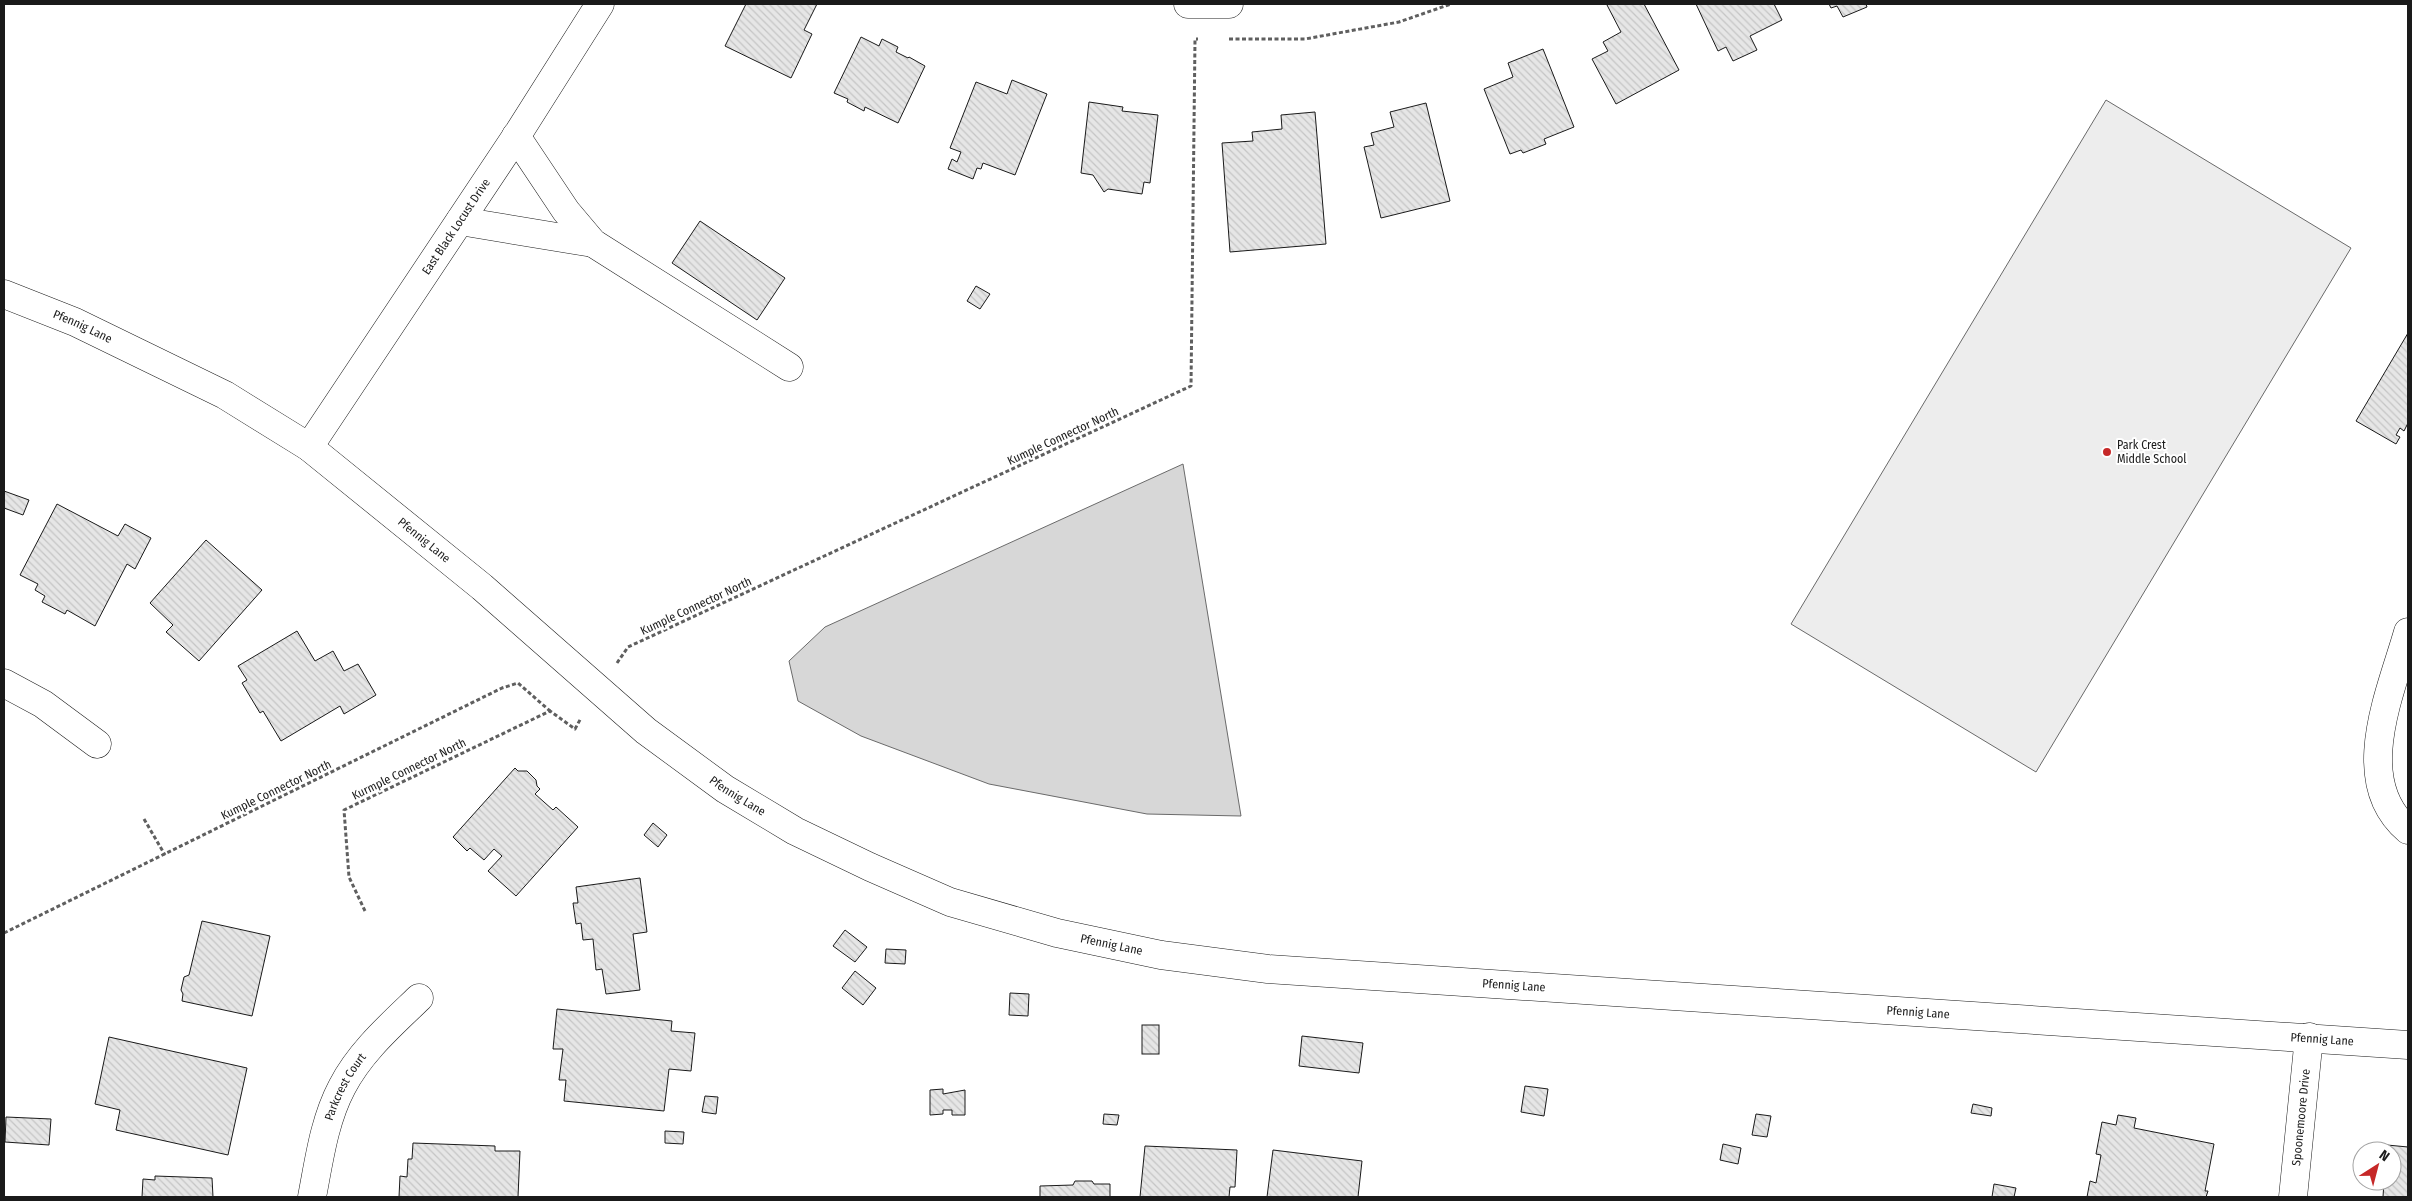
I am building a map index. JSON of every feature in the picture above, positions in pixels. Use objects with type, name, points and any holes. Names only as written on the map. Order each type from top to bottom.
[{"type":"street","name":"East Black Locust Drive","points":[[309,447],[516,136],[600,4]]},
{"type":"street","points":[[1188,4],[1229,4]]},
{"type":"street","points":[[516,136],[566,212],[592,243],[789,367]]},
{"type":"street","points":[[460,221],[592,243]]},
{"type":"street","name":"Pfennig Lane","points":[[4,294],[75,322],[225,395],[309,447],[482,587],[646,731],[725,789],[795,831],[870,868],[950,902],[1048,931],[1161,956],[1268,970],[2408,1045]]},
{"type":"street","points":[[2408,632],[2379,734],[2377,761],[2384,790],[2395,819],[2408,830]]},
{"type":"street","points":[[4,683],[43,704],[97,744]]},
{"type":"street","name":"Parkcrest Court","points":[[312,1197],[326,1128],[342,1087],[378,1037],[419,998]]},
{"type":"street","name":"Spoonemoore Drive","points":[[2293,1197],[2308,1037]]},
{"type":"path","points":[[1225,39],[1305,39],[1399,22],[1451,4]]},
{"type":"path","name":"Kumple Connector North","points":[[628,647],[1191,386],[1195,39],[1205,39]]},
{"type":"path","name":"Kumple Connector North","points":[[4,933],[502,688],[518,683],[550,711]]},
{"type":"path","points":[[550,711],[575,729]]},
{"type":"path","name":"Kurmple Connector North","points":[[365,911],[349,878],[344,810],[550,711]]},
{"type":"path","points":[[144,819],[165,855]]},
{"type":"shaded area","points":[[2106,100],[2351,248],[2036,772],[1791,624]]},
{"type":"shaded area","points":[[1183,464],[1241,816],[1147,814],[989,784],[861,736],[798,701],[789,661],[825,627]]},
{"type":"building","points":[[746,4],[817,4],[804,30],[812,34],[791,78],[725,46]]},
{"type":"building","points":[[1644,4],[1679,70],[1616,104],[1592,59],[1608,51],[1603,42],[1621,32],[1607,5]]},
{"type":"building","points":[[1696,4],[1774,4],[1782,20],[1750,36],[1757,50],[1733,61],[1726,47],[1718,51]]},
{"type":"building","points":[[1829,4],[1866,4],[1867,7],[1843,17],[1837,6],[1831,8]]},
{"type":"building","points":[[861,37],[879,46],[882,39],[898,47],[896,52],[925,66],[898,123],[865,107],[864,111],[847,102],[848,99],[834,93]]},
{"type":"building","points":[[1543,49],[1574,127],[1544,139],[1546,144],[1523,153],[1521,150],[1510,154],[1484,89],[1513,77],[1508,63]]},
{"type":"building","points":[[1012,80],[1047,94],[1015,175],[983,163],[981,169],[977,168],[973,179],[948,169],[952,159],[957,162],[961,152],[950,148],[976,82],[1007,94]]},
{"type":"building","points":[[1089,102],[1123,107],[1122,111],[1158,115],[1150,183],[1144,182],[1142,194],[1108,189],[1104,192],[1093,175],[1081,173]]},
{"type":"building","points":[[1426,103],[1450,201],[1381,218],[1364,147],[1374,145],[1371,133],[1394,127],[1390,112]]},
{"type":"building","points":[[1315,112],[1326,244],[1230,252],[1222,143],[1253,141],[1252,132],[1282,129],[1281,115]]},
{"type":"building","points":[[700,221],[785,278],[757,320],[672,263]]},
{"type":"building","points":[[976,286],[990,294],[980,309],[967,301]]},
{"type":"building","points":[[2408,333],[2408,423],[2404,431],[2400,428],[2396,435],[2400,437],[2396,444],[2356,421]]},
{"type":"building","points":[[4,491],[29,500],[23,515],[4,508]]},
{"type":"building","points":[[57,504],[118,536],[125,524],[151,538],[135,569],[127,564],[95,626],[67,610],[65,614],[42,602],[45,596],[35,590],[38,584],[20,575]]},
{"type":"building","points":[[206,540],[262,590],[199,661],[166,632],[173,625],[150,603]]},
{"type":"building","points":[[297,631],[315,661],[333,651],[344,671],[358,664],[376,695],[344,714],[340,706],[281,741],[263,711],[260,713],[242,683],[247,680],[238,666]]},
{"type":"building","points":[[515,768],[518,771],[527,771],[536,780],[537,786],[540,789],[535,794],[553,810],[556,807],[578,827],[516,896],[488,871],[502,856],[494,849],[484,860],[470,848],[467,851],[453,837]]},
{"type":"building","points":[[653,823],[667,835],[658,847],[644,835]]},
{"type":"building","points":[[640,878],[647,932],[633,934],[640,990],[606,994],[602,969],[596,970],[593,939],[583,940],[581,923],[576,924],[573,903],[578,903],[576,887]]},
{"type":"building","points":[[202,921],[270,936],[252,1016],[182,1001],[183,994],[181,990],[184,977],[189,975]]},
{"type":"building","points":[[845,930],[867,947],[855,962],[833,946]]},
{"type":"building","points":[[886,949],[906,950],[905,964],[885,963]]},
{"type":"building","points":[[855,971],[876,988],[863,1005],[842,988]]},
{"type":"building","points":[[1010,993],[1029,994],[1028,1016],[1009,1015]]},
{"type":"building","points":[[557,1009],[672,1021],[671,1031],[695,1033],[691,1071],[669,1069],[664,1111],[564,1101],[566,1080],[559,1080],[563,1049],[553,1049]]},
{"type":"building","points":[[1142,1025],[1159,1025],[1159,1054],[1142,1054]]},
{"type":"building","points":[[1302,1036],[1363,1043],[1359,1073],[1299,1066]]},
{"type":"building","points":[[109,1037],[247,1068],[228,1155],[116,1130],[120,1110],[95,1104]]},
{"type":"building","points":[[1525,1086],[1548,1089],[1544,1116],[1521,1112]]},
{"type":"building","points":[[943,1089],[943,1094],[965,1090],[965,1115],[952,1115],[952,1110],[943,1110],[943,1114],[930,1115],[930,1090]]},
{"type":"building","points":[[705,1096],[718,1097],[716,1114],[702,1112]]},
{"type":"building","points":[[1973,1104],[1992,1108],[1991,1116],[1971,1113]]},
{"type":"building","points":[[1104,1114],[1119,1115],[1117,1125],[1103,1124]]},
{"type":"building","points":[[1756,1114],[1771,1116],[1767,1137],[1752,1135]]},
{"type":"building","points":[[2118,1115],[2136,1118],[2134,1128],[2214,1144],[2205,1191],[2208,1191],[2206,1197],[2087,1197],[2090,1181],[2096,1183],[2101,1155],[2096,1154],[2102,1122],[2116,1125]]},
{"type":"building","points":[[6,1117],[51,1119],[49,1145],[5,1142]]},
{"type":"building","points":[[665,1131],[684,1132],[683,1144],[665,1143]]},
{"type":"building","points":[[413,1143],[495,1146],[495,1151],[520,1151],[518,1197],[399,1197],[400,1176],[407,1177],[408,1159],[412,1159]]},
{"type":"building","points":[[1723,1144],[1741,1148],[1738,1164],[1720,1160]]},
{"type":"building","points":[[1145,1146],[1237,1150],[1235,1187],[1230,1187],[1229,1197],[1140,1197]]},
{"type":"building","points":[[2402,1146],[2408,1147],[2408,1197],[2383,1197],[2383,1191],[2402,1191]]},
{"type":"building","points":[[1273,1150],[1362,1161],[1358,1197],[1267,1197]]},
{"type":"building","points":[[155,1176],[212,1178],[213,1197],[142,1197],[143,1179],[155,1180]]},
{"type":"building","points":[[1075,1181],[1110,1184],[1110,1197],[1040,1197],[1040,1186],[1073,1185]]},
{"type":"building","points":[[1994,1184],[2016,1188],[2014,1197],[1992,1197]]},
{"type":"place","name":"Park Crest Middle School","points":[[2107,452]]}]
